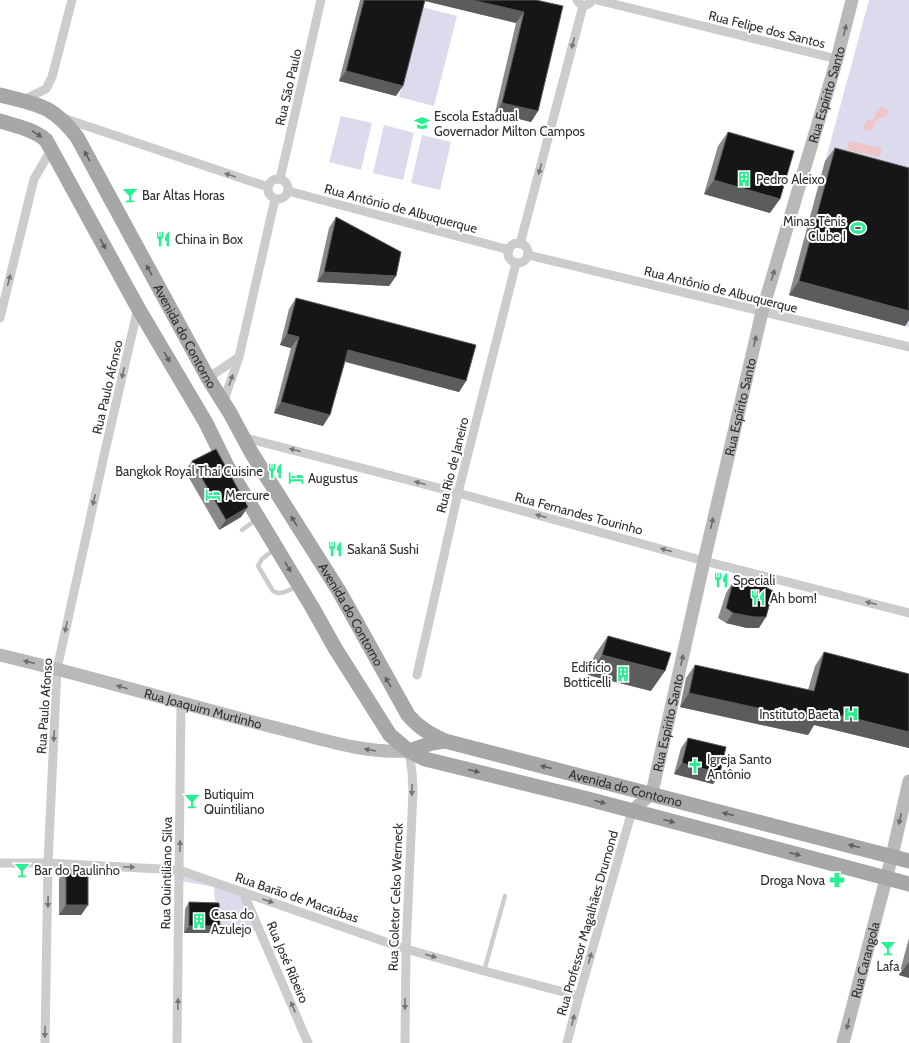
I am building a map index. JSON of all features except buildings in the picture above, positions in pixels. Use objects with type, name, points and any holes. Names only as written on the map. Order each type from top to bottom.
[{"type":"main road","name":"Avenida do Contorno","points":[[0,95],[23,101],[50,111],[72,130],[77,137],[208,378],[230,413],[242,437],[339,591],[408,715],[416,725],[427,733],[445,741],[652,793],[658,796],[909,861]]},
{"type":"main road","name":"Avenida do Contorno","points":[[0,121],[30,130],[39,134],[46,140],[138,308],[206,423],[227,466],[377,716],[390,735],[409,752],[425,760],[632,811],[909,884]]},
{"type":"main road","points":[[409,752],[445,741]]},
{"type":"street","points":[[23,101],[46,89],[52,77],[72,0]]},
{"type":"street","name":"Rua São Paulo","points":[[280,179],[321,0]]},
{"type":"street","points":[[520,244],[580,3],[588,5],[592,0]]},
{"type":"street","name":"Rua Felipe dos Santos","points":[[597,0],[837,59]]},
{"type":"street","name":"Rua Espírito Santo","points":[[652,793],[704,560],[762,312],[837,59],[852,0]]},
{"type":"street","points":[[56,115],[268,187]]},
{"type":"street","points":[[0,318],[34,179],[51,150]]},
{"type":"street","points":[[280,179],[285,182],[288,192],[281,199],[275,199],[270,196],[268,187],[274,180],[280,179]]},
{"type":"street","name":"Rua Antônio de Albuquerque","points":[[288,192],[508,250]]},
{"type":"street","points":[[223,403],[239,357],[275,199]]},
{"type":"street","points":[[520,244],[527,249],[528,255],[525,260],[516,263],[510,260],[508,250],[512,246],[520,244]]},
{"type":"street","name":"Rua Antônio de Albuquerque","points":[[528,255],[909,347]]},
{"type":"street","name":"Rua Rio de Janeiro","points":[[417,675],[458,493],[516,263]]},
{"type":"street","name":"Rua Paulo Afonso","points":[[45,1043],[48,863],[57,669],[138,308]]},
{"type":"street","points":[[208,378],[239,357]]},
{"type":"street","name":"Rua Fernandes Tourinho","points":[[242,437],[909,613]]},
{"type":"street","name":"Rua Joaquim Murtinho","points":[[0,655],[354,747],[391,752],[409,752]]},
{"type":"street","name":"Rua Quintiliano Silva","points":[[177,1043],[182,703]]},
{"type":"street","name":"Rua Coletor Celso Werneck","points":[[405,1043],[406,949],[413,791],[409,752]]},
{"type":"street","name":"Rua Carangola","points":[[843,1043],[892,856],[909,781]]},
{"type":"street","points":[[632,811],[652,793]]},
{"type":"street","name":"Rua Professor Magalhães Drumond","points":[[567,1043],[632,811]]},
{"type":"street","name":"Rua Barão de Macaúbas","points":[[0,863],[48,863],[179,870],[406,949],[579,996]]},
{"type":"street","name":"Rua José Ribeiro","points":[[243,892],[308,1043]]},
{"type":"lane","points":[[242,530],[258,518]]},
{"type":"lane","points":[[276,548],[262,559],[258,566],[273,591],[276,593],[281,593],[299,586]]},
{"type":"lane","points":[[484,971],[505,896]]},
{"type":"shaded area","name":"Minas Tênis Clube I","points":[[869,0],[909,0],[909,327],[789,295]]},
{"type":"shaded area","points":[[422,7],[457,16],[434,106],[399,97]]},
{"type":"shaded area","points":[[882,107],[888,110],[887,116],[876,120],[872,131],[863,129],[867,119],[870,121],[873,120],[877,110]]},
{"type":"shaded area","points":[[341,116],[372,123],[361,170],[329,162]]},
{"type":"shaded area","points":[[384,125],[414,133],[403,180],[373,173]]},
{"type":"shaded area","points":[[422,135],[451,142],[440,190],[411,183]]},
{"type":"shaded area","points":[[849,141],[882,148],[879,157],[847,150]]},
{"type":"shaded area","points":[[181,871],[243,894],[260,931],[217,930],[214,887],[181,881]]},
{"type":"place","name":"Escola Estadual Governador Milton Campos","points":[[422,123]]},
{"type":"place","name":"Pedro Aleixo","points":[[744,179]]},
{"type":"place","name":"Bar Altas Horas","points":[[130,195]]},
{"type":"place","name":"Minas Tênis Clube I","points":[[858,228]]},
{"type":"place","name":"China in Box","points":[[163,239]]},
{"type":"place","name":"Bangkok Royal Thai Cuisine","points":[[275,471]]},
{"type":"place","name":"Augustus","points":[[296,478]]},
{"type":"place","name":"Mercure","points":[[213,495]]},
{"type":"place","name":"Sakanã Sushi","points":[[335,549]]},
{"type":"place","name":"Speciali","points":[[721,580]]},
{"type":"place","name":"Ah bom!","points":[[758,598]]},
{"type":"place","name":"Edifício Botticelli","points":[[623,674]]},
{"type":"place","name":"Instituto Baeta","points":[[851,714]]},
{"type":"place","name":"Igreja Santo Antônio","points":[[695,766]]},
{"type":"place","name":"Butiquim Quintiliano","points":[[192,801]]},
{"type":"place","name":"Bar do Paulinho","points":[[22,870]]},
{"type":"place","name":"Droga Nova","points":[[837,880]]},
{"type":"place","name":"Casa do Azulejo","points":[[199,921]]},
{"type":"place","name":"Lafa","points":[[888,948]]}]
